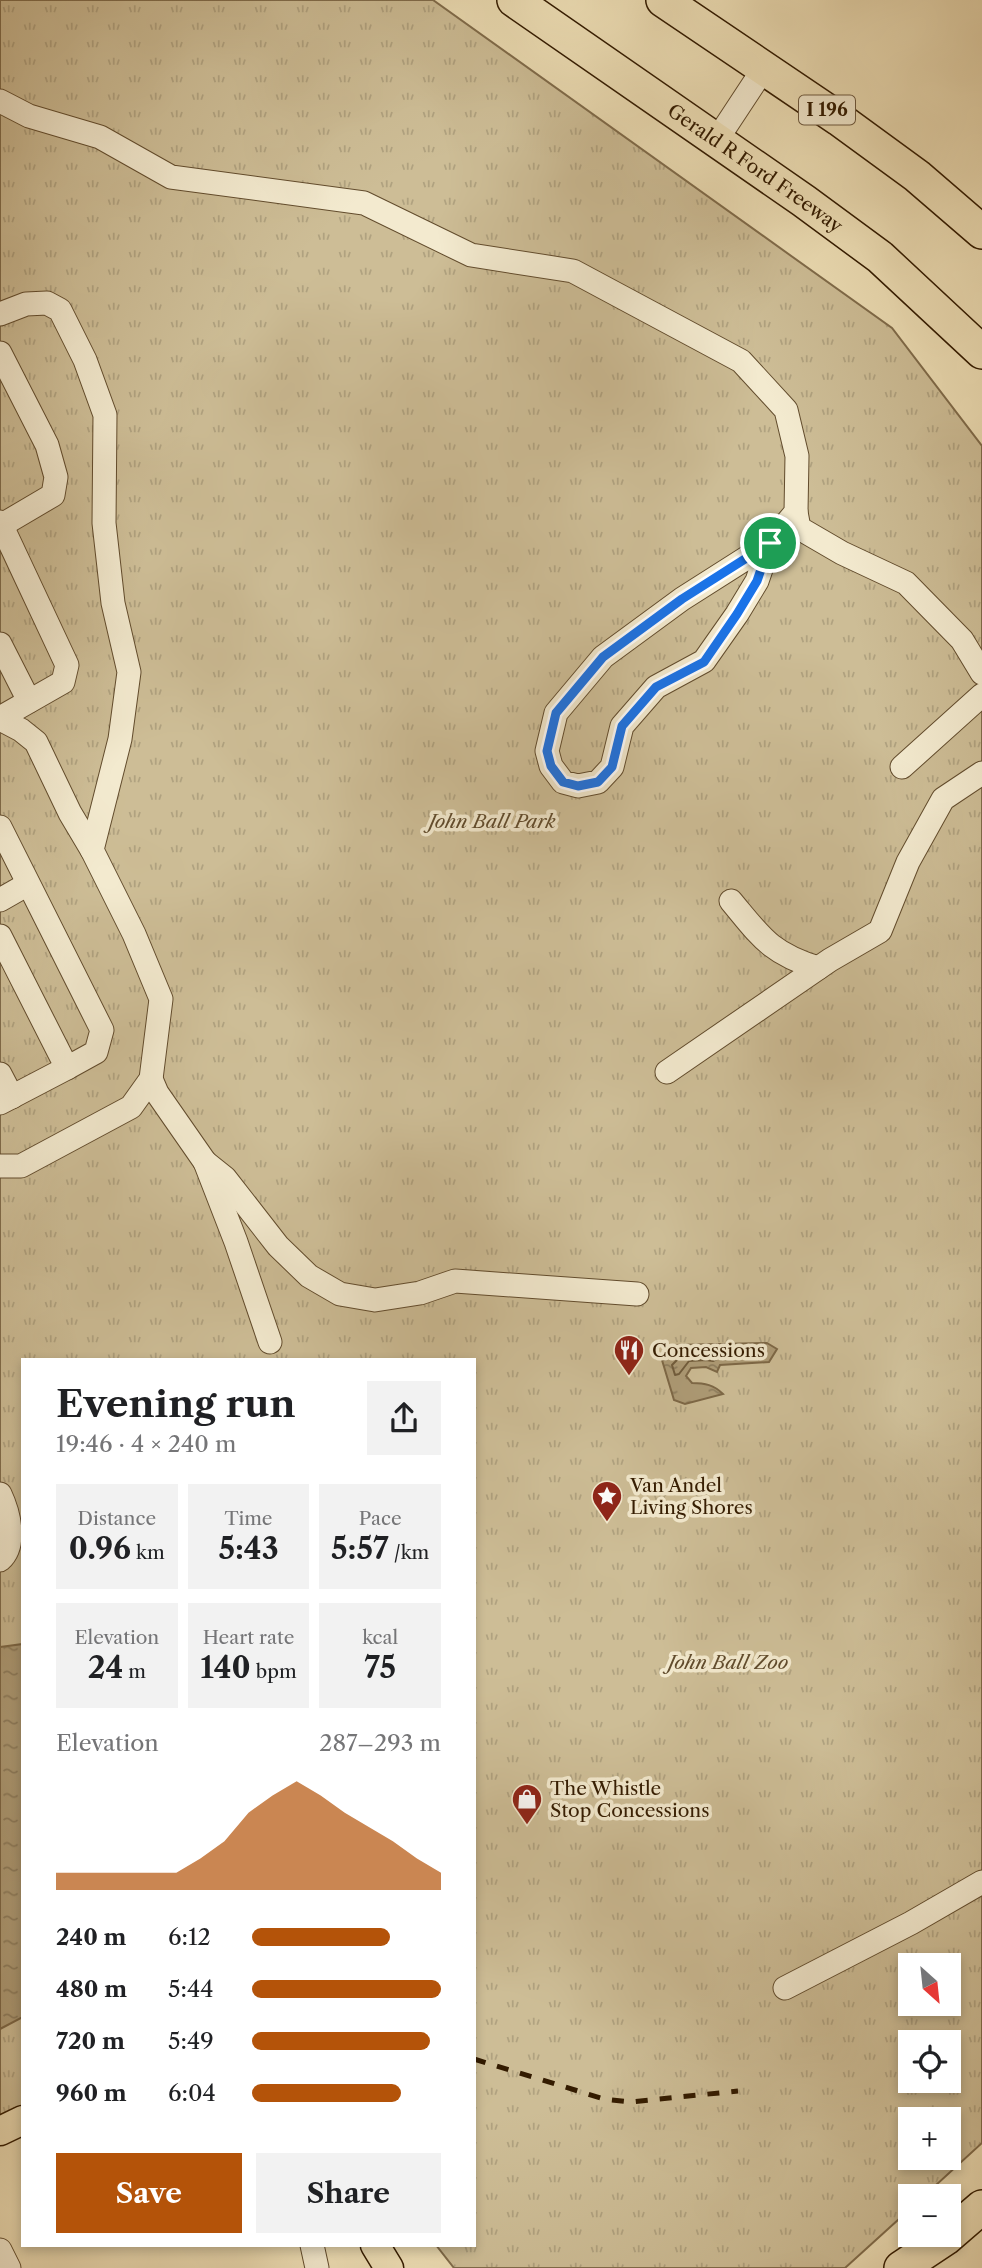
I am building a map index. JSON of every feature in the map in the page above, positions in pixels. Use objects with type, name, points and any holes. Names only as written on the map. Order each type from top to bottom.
[{"type":"highway","name":"Gerald R Ford Freeway","points":[[514,0],[804,201],[880,257],[982,352]]},
{"type":"highway","name":"I 196","points":[[663,0],[918,176],[982,232]]},
{"type":"highway","points":[[901,2268],[946,2238],[982,2207]]},
{"type":"main road","points":[[0,2131],[21,2121]]},
{"type":"main road","points":[[377,2247],[389,2268]]},
{"type":"street","points":[[716,141],[764,68]]},
{"type":"street","points":[[0,101],[29,116],[100,137],[171,177],[364,202],[471,255],[573,271],[741,361],[786,410],[797,456],[796,512],[799,528],[842,553],[905,583],[962,640],[982,673]]},
{"type":"street","points":[[0,314],[26,304],[47,303],[60,310],[85,360],[105,415],[104,523],[113,603],[129,672],[120,738],[92,850]]},
{"type":"street","points":[[0,353],[47,445],[56,477],[53,495],[1,523],[66,664],[63,682],[0,718],[36,742],[134,934],[161,999],[151,1080],[131,1107],[21,1166],[0,1166]]},
{"type":"street","points":[[770,543],[757,581],[704,662],[656,687],[622,726],[612,767],[598,782],[578,786],[563,782],[551,766],[547,751],[556,713],[603,657],[682,599],[770,543],[796,512]]},
{"type":"street","points":[[0,644],[29,701]]},
{"type":"street","points":[[902,767],[982,695]]},
{"type":"street","points":[[667,1072],[818,968],[880,931],[908,862],[943,799],[982,773]]},
{"type":"street","points":[[0,828],[102,1030],[96,1052],[6,1100],[0,1074]]},
{"type":"street","points":[[0,900],[28,884]]},
{"type":"street","points":[[731,901],[766,944],[793,960],[818,968]]},
{"type":"street","points":[[0,936],[67,1068]]},
{"type":"street","points":[[151,1080],[157,1093],[205,1162],[270,1342]]},
{"type":"street","points":[[205,1162],[225,1178],[278,1245],[309,1276],[340,1294],[375,1300],[420,1293],[455,1281],[637,1294]]},
{"type":"street","points":[[0,1494],[10,1532],[7,1554],[0,1560]]},
{"type":"street","points":[[785,1988],[911,1923],[982,1882]]},
{"type":"street","points":[[312,2247],[317,2268]]},
{"type":"street","points":[[0,2250],[9,2268]]},
{"type":"green space","name":"John Ball Park","points":[[0,0],[433,0],[892,328],[982,446],[982,2143],[961,2162],[961,2107],[898,2107],[898,2170],[952,2170],[937,2184],[898,2184],[898,2220],[845,2268],[454,2268],[438,2247],[476,2247],[476,1358],[21,1358],[21,2121],[0,2131]]},
{"type":"water","points":[[767,1343],[777,1349],[769,1362],[720,1365],[717,1372],[706,1367],[691,1368],[686,1376],[692,1383],[709,1385],[723,1394],[685,1404],[674,1400],[662,1360],[677,1352],[675,1345]]},
{"type":"water","points":[[21,1644],[21,2018],[0,2029],[0,1647]]},
{"type":"railway","points":[[476,2060],[604,2099],[630,2102],[738,2091]]},
{"type":"place","name":"Concessions","points":[[629,1377]]},
{"type":"place","name":"Van Andel Living Shores","points":[[607,1523]]},
{"type":"place","name":"The Whistle Stop Concessions","points":[[527,1826]]},
{"type":"route","points":[[770,543],[757,581],[704,662],[656,687],[622,726],[612,767],[598,782],[578,786],[563,782],[551,766],[547,751],[556,713],[603,657],[682,599],[770,543]]},
{"type":"park label","name":"John Ball Zoo","points":[[728,1662]]}]
